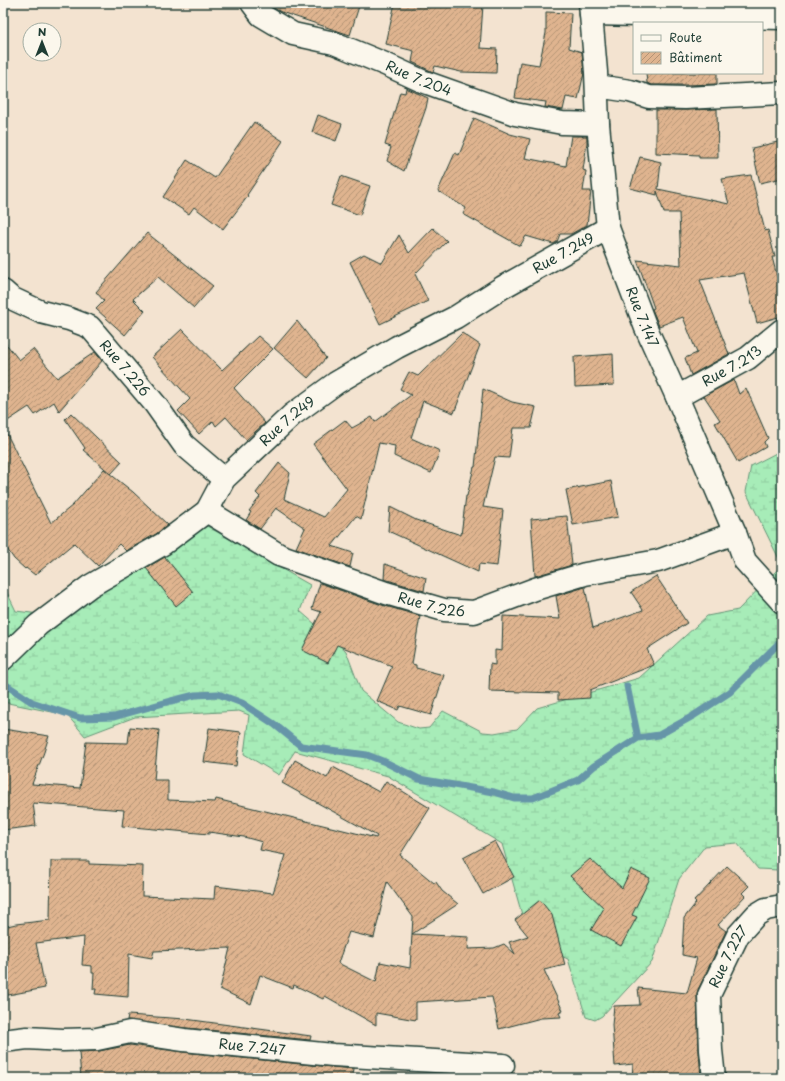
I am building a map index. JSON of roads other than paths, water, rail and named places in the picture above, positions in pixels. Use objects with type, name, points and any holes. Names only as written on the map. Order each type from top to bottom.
[{"type":"street","name":"Rue 7.204","points":[[252,3],[261,15],[293,34],[334,43],[385,64],[422,82],[515,114],[562,123],[598,124]]},
{"type":"street","name":"Rue 7.147","points":[[590,8],[597,86],[598,124],[608,228],[646,328],[735,533],[745,562],[782,602]]},
{"type":"street","points":[[590,8],[782,18]]},
{"type":"street","points":[[597,86],[630,90],[649,97],[685,98],[782,93]]},
{"type":"street","name":"Rue 7.249","points":[[3,659],[38,625],[90,586],[163,544],[207,511],[224,479],[292,415],[336,383],[397,347],[456,317],[503,287],[608,228]]},
{"type":"street","name":"Rue 7.226","points":[[3,291],[11,298],[41,312],[69,319],[90,327],[155,404],[184,444],[224,479]]},
{"type":"street","name":"Rue 7.213","points":[[677,397],[748,358],[782,330]]},
{"type":"street","name":"Rue 7.226","points":[[207,511],[279,555],[386,593],[444,610],[474,612],[534,589],[585,574],[658,561],[735,533]]},
{"type":"street","name":"Rue 7.227","points":[[714,1078],[711,1050],[709,995],[738,935],[756,915],[766,909],[782,906]]},
{"type":"street","name":"Rue 7.247","points":[[3,1041],[27,1038],[63,1040],[97,1039],[130,1032],[184,1040],[333,1055],[503,1065]]},
{"type":"waterway","points":[[3,683],[32,702],[80,718],[114,717],[195,695],[218,694],[242,703],[274,724],[301,746],[367,755],[419,779],[494,792],[514,798],[533,798],[578,780],[594,766],[638,738],[659,735],[693,716],[730,692],[782,640]]},
{"type":"waterway","points":[[627,686],[638,738]]}]
